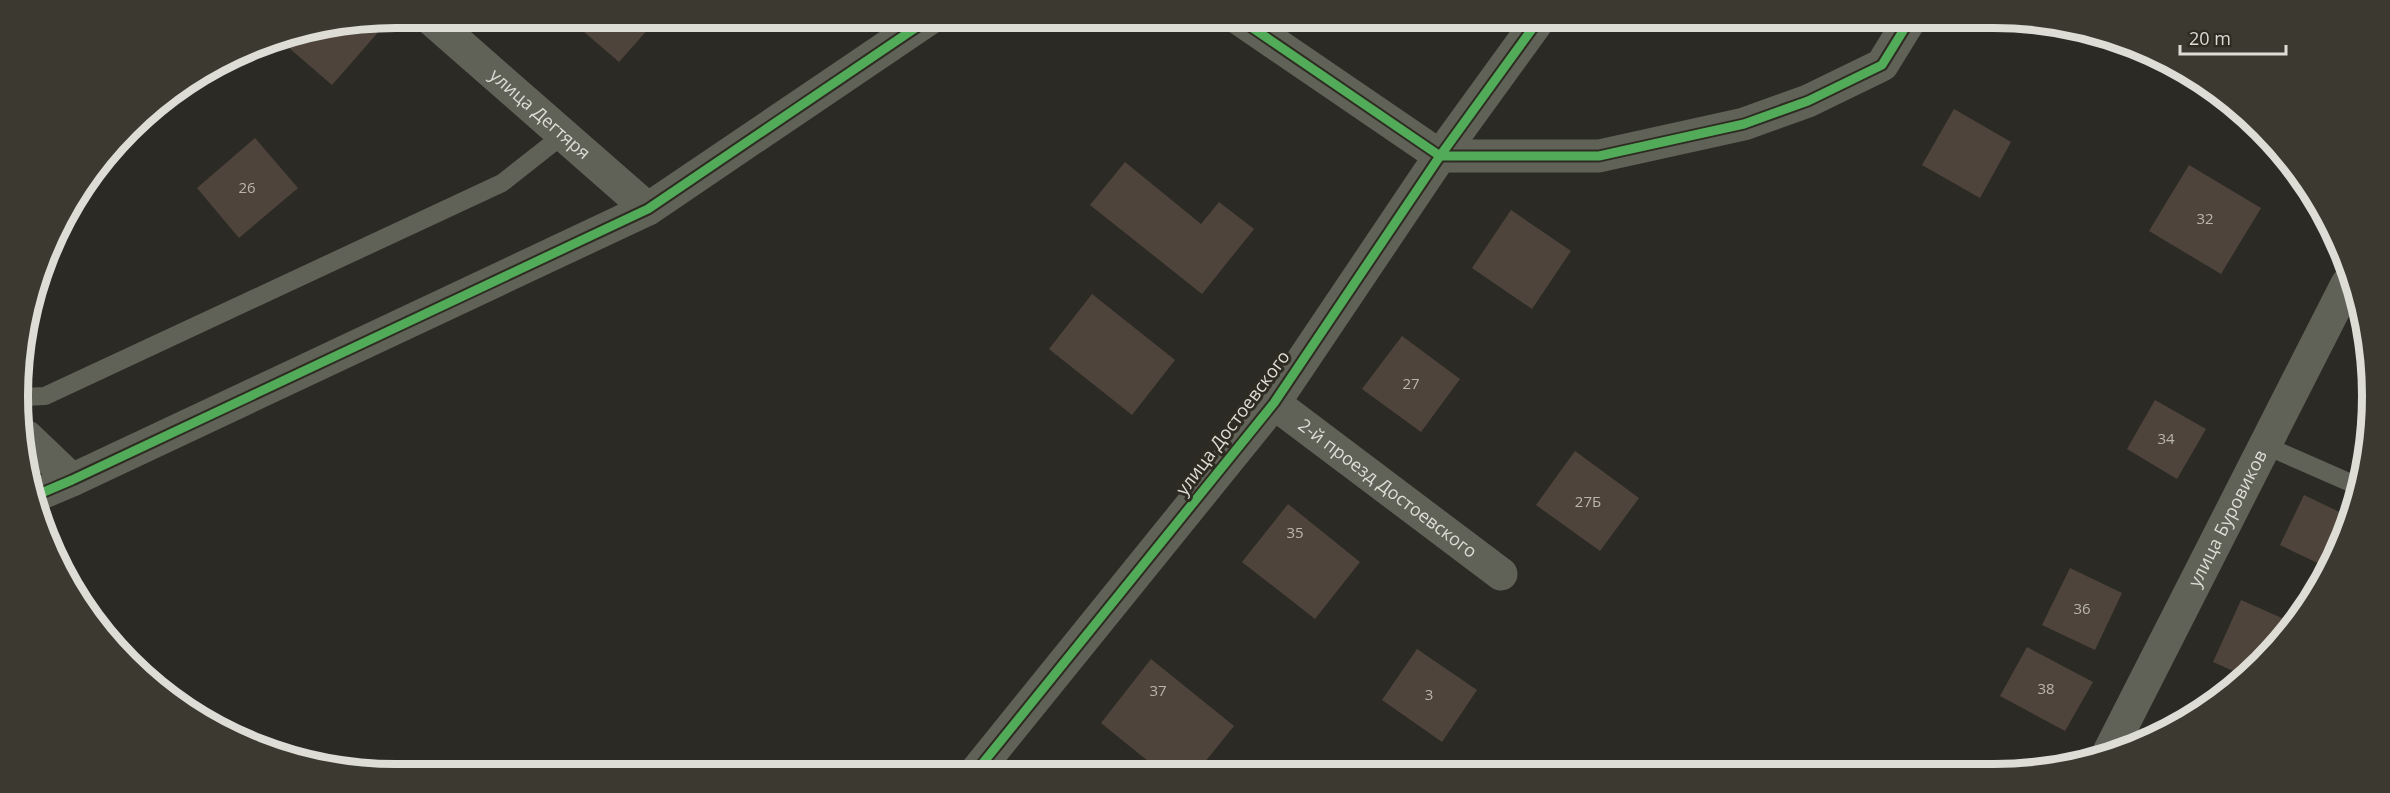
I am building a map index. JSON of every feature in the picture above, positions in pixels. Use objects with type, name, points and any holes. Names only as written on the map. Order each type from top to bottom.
[{"type":"street","name":"улица Дегтяря","points":[[441,28],[648,209]]},
{"type":"street","points":[[41,493],[648,209],[915,28]]},
{"type":"street","points":[[1253,28],[1440,156],[1599,156],[1744,124],[1808,101],[1882,65],[1905,28]]},
{"type":"street","name":"улица Достоевского","points":[[992,764],[1274,403],[1440,156],[1533,28]]},
{"type":"street","name":"улица Буровиков","points":[[2113,745],[2345,288]]},
{"type":"street","name":"2-й проезд Достоевского","points":[[1274,403],[1501,574]]},
{"type":"street","points":[[32,441],[72,480]]},
{"type":"lane","points":[[28,397],[45,396],[502,183],[563,135]]},
{"type":"lane","points":[[2264,445],[2351,483]]},
{"type":"building","points":[[580,28],[649,28],[619,62]]},
{"type":"building","points":[[381,29],[332,85],[286,45],[325,36]]},
{"type":"building","points":[[1954,109],[2011,142],[1980,198],[1922,165]]},
{"type":"building","points":[[255,138],[298,188],[239,238],[197,188]]},
{"type":"building","points":[[1125,162],[1201,224],[1219,202],[1254,229],[1202,294],[1090,205]]},
{"type":"building","points":[[2189,165],[2261,208],[2221,274],[2149,231]]},
{"type":"building","points":[[1511,210],[1571,251],[1532,309],[1472,268]]},
{"type":"building","points":[[1092,294],[1175,360],[1132,415],[1049,349]]},
{"type":"building","points":[[1402,336],[1460,379],[1421,432],[1362,389]]},
{"type":"building","points":[[2155,400],[2206,429],[2177,479],[2127,449]]},
{"type":"building","points":[[1575,451],[1639,498],[1600,551],[1536,505]]},
{"type":"building","points":[[2304,495],[2342,513],[2321,565],[2280,545]]},
{"type":"building","points":[[1288,504],[1360,562],[1315,619],[1242,562]]},
{"type":"building","points":[[2070,568],[2122,593],[2095,650],[2042,625]]},
{"type":"building","points":[[2241,600],[2286,620],[2254,657],[2237,672],[2213,662]]},
{"type":"building","points":[[2027,647],[2093,682],[2065,731],[2000,696]]},
{"type":"building","points":[[1417,649],[1477,690],[1442,742],[1382,700]]},
{"type":"building","points":[[1151,659],[1234,726],[1203,764],[1152,764],[1101,723]]},
{"type":"cycle path","points":[[41,493],[648,209],[915,28]]},
{"type":"cycle path","points":[[1253,28],[1440,156],[1599,156],[1744,124],[1808,101],[1882,65],[1905,28]]},
{"type":"cycle path","points":[[982,764],[1274,403],[1440,156],[1533,28]]}]
